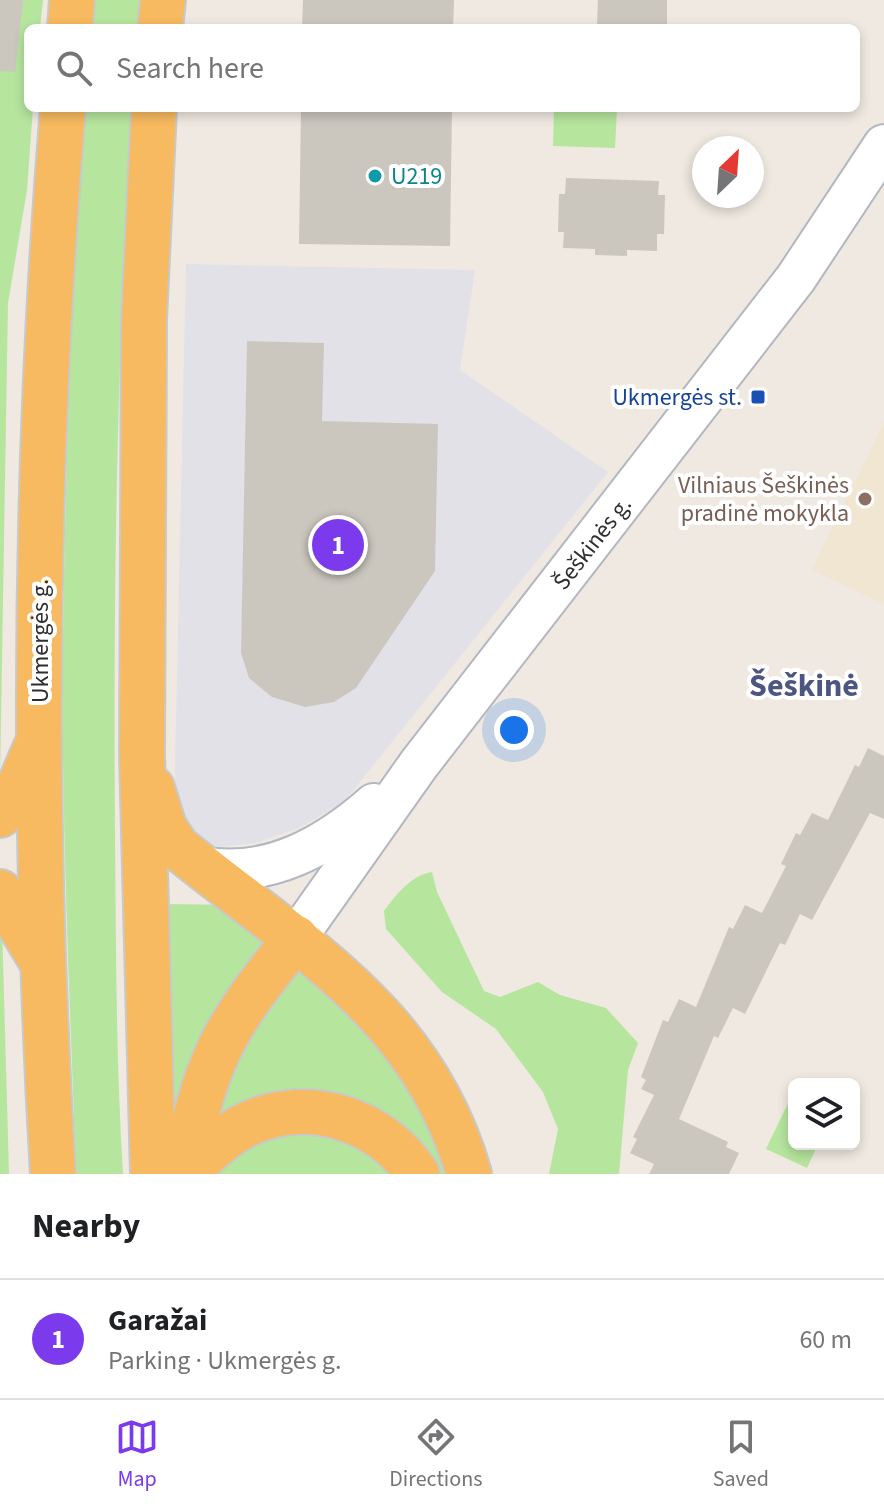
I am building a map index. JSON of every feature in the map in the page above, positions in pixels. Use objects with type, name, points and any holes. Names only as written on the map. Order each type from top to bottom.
[{"type":"highway","points":[[70,24],[72,0]]},
{"type":"highway","points":[[160,24],[163,0]]},
{"type":"highway","name":"Ukmergės g.","points":[[53,1174],[44,965],[40,739],[41,514],[63,112]]},
{"type":"highway","points":[[153,1174],[142,755],[144,320],[154,112]]},
{"type":"highway","points":[[0,815],[13,801],[40,739]]},
{"type":"highway","points":[[142,755],[164,827],[177,847],[296,938],[383,1017],[412,1052],[439,1093],[459,1138],[469,1174]]},
{"type":"highway","points":[[0,892],[44,965]]},
{"type":"highway","points":[[183,1174],[215,1058],[255,989],[296,938]]},
{"type":"highway","points":[[183,1174],[215,1145],[248,1124],[283,1114],[313,1112],[344,1117],[371,1129],[392,1143],[417,1174]]},
{"type":"street","name":"Šeškinės g.","points":[[296,938],[419,764],[796,278],[884,145]]},
{"type":"street","points":[[201,867],[225,871],[246,869],[314,849],[342,832],[419,764]]},
{"type":"shaded area","points":[[186,264],[475,270],[460,370],[608,472],[344,802],[297,829],[255,843],[213,848],[197,847],[174,812]]},
{"type":"shaded area","name":"Vilniaus Šeškinės pradinė mokykla","points":[[884,422],[884,604],[812,570]]},
{"type":"green space","points":[[0,0],[43,0],[40,24],[24,24],[24,112],[33,112],[27,190],[8,303],[0,780]]},
{"type":"green space","points":[[92,0],[141,0],[138,24],[90,24]]},
{"type":"green space","points":[[84,112],[132,112],[117,471],[115,653],[117,1004],[123,1174],[76,1174],[63,779],[64,580],[73,310]]},
{"type":"green space","points":[[554,112],[617,112],[615,148],[553,146]]},
{"type":"green space","points":[[432,872],[437,892],[484,991],[500,997],[538,982],[560,995],[606,1008],[638,1043],[628,1070],[619,1174],[549,1174],[558,1129],[543,1092],[496,1029],[442,992],[386,929],[384,911],[411,881]]},
{"type":"green space","points":[[161,904],[244,905],[281,937],[184,1086],[175,1108],[166,1045]]},
{"type":"green space","points":[[0,909],[2,924],[9,1174],[0,1174]]},
{"type":"green space","points":[[292,962],[390,1052],[456,1174],[433,1174],[375,1118],[198,1145],[213,1092]]},
{"type":"green space","points":[[788,1103],[788,1150],[815,1150],[807,1168],[766,1149]]},
{"type":"green space","points":[[337,1133],[395,1174],[210,1174],[265,1135]]},
{"type":"building","points":[[0,0],[23,0],[15,72],[0,71]]},
{"type":"building","points":[[303,0],[454,0],[453,24],[302,24]]},
{"type":"building","points":[[598,0],[667,0],[667,24],[597,24]]},
{"type":"building","name":"U219","points":[[301,112],[452,112],[450,246],[299,244]]},
{"type":"building","points":[[566,178],[659,181],[658,195],[665,195],[664,234],[657,234],[657,251],[627,250],[627,256],[595,255],[595,249],[563,248],[564,232],[558,232],[559,194],[565,194]]},
{"type":"building","points":[[247,341],[324,343],[322,421],[438,424],[435,571],[356,688],[334,702],[305,707],[272,697],[249,678],[241,653]]},
{"type":"building","points":[[868,748],[884,756],[884,819],[870,813],[812,920],[800,914],[785,945],[780,943],[745,1014],[733,1008],[718,1038],[714,1036],[679,1119],[728,1142],[726,1147],[739,1153],[729,1174],[649,1174],[654,1164],[630,1153],[637,1139],[633,1137],[654,1095],[641,1089],[646,1080],[641,1077],[663,1020],[668,1022],[679,999],[696,1007],[729,927],[733,929],[745,905],[762,913],[786,866],[781,864],[796,833],[800,835],[812,813],[828,820],[855,765],[859,767]]},
{"type":"place","name":"U219","points":[[375,176]]},
{"type":"place","name":"Ukmergės st.","points":[[758,397]]},
{"type":"place","name":"Vilniaus Šeškinės pradinė mokykla","points":[[865,499]]},
{"type":"place","name":"Garažai","points":[[338,545]]},
{"type":"district","name":"Šeškinė","points":[[804,685]]}]
